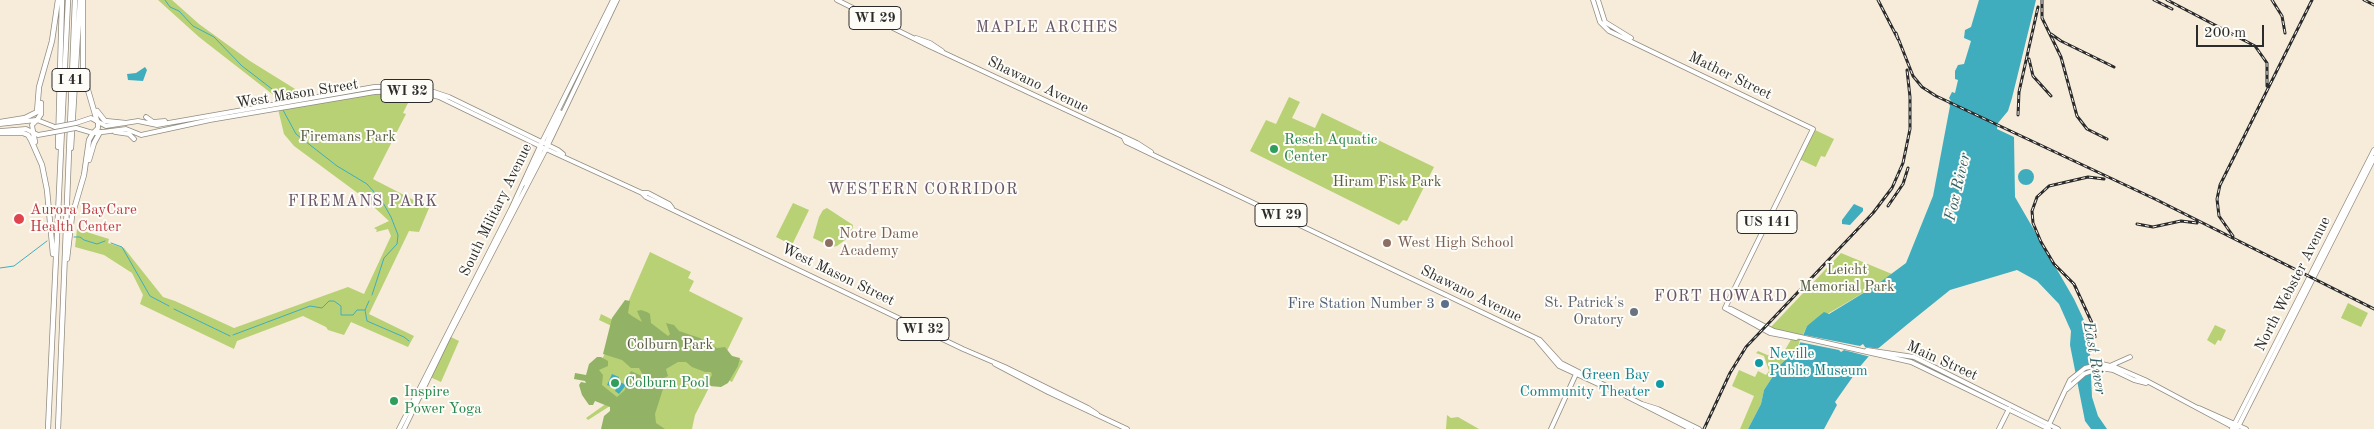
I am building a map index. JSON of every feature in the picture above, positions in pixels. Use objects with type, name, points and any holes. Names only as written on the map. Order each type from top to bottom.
[{"type":"highway","points":[[0,123],[25,118],[37,112],[41,82],[54,30],[58,0]]},
{"type":"highway","points":[[60,160],[58,146],[62,0]]},
{"type":"highway","name":"I 41","points":[[48,429],[53,286],[68,0]]},
{"type":"highway","name":"I 41","points":[[58,429],[75,0]]},
{"type":"highway","points":[[68,161],[76,87],[82,0]]},
{"type":"highway","name":"WI 32","points":[[82,0],[82,68],[84,83],[102,119],[108,122],[125,123]]},
{"type":"highway","points":[[37,120],[41,110],[41,82]]},
{"type":"highway","points":[[84,83],[97,122]]},
{"type":"highway","points":[[0,132],[28,135],[42,165]]},
{"type":"highway","points":[[33,132],[42,165],[49,208],[54,273]]},
{"type":"highway","points":[[64,272],[72,219],[82,182],[89,140],[96,133]]},
{"type":"main road","name":"South Military Avenue","points":[[404,429],[449,336],[523,195],[563,101],[613,0]]},
{"type":"main road","name":"South Military Avenue","points":[[399,429],[617,0]]},
{"type":"main road","name":"Shawano Avenue","points":[[837,0],[929,46],[1148,148],[1151,152],[1537,340],[1547,350],[1557,365],[1577,373]]},
{"type":"main road","points":[[1593,0],[1601,20]]},
{"type":"main road","points":[[1598,0],[1601,20]]},
{"type":"main road","name":"Mather Street","points":[[1601,20],[1637,43],[1814,129],[1810,136]]},
{"type":"main road","name":"West Mason Street","points":[[145,124],[157,125],[374,87],[403,86],[440,93],[563,155],[642,193],[659,199],[672,208],[993,363],[1003,370],[1128,429]]},
{"type":"main road","name":"West Mason Street","points":[[143,134],[210,120],[375,92],[403,90],[439,97],[544,145]]},
{"type":"main road","points":[[146,117],[153,122],[174,121]]},
{"type":"main road","points":[[0,132],[26,129],[38,135],[76,125],[93,118],[106,126],[125,123]]},
{"type":"main road","points":[[33,132],[32,125],[37,120]]},
{"type":"main road","points":[[0,123],[37,120],[45,122],[55,129]]},
{"type":"main road","points":[[86,120],[83,126],[86,132]]},
{"type":"main road","name":"WI 32","points":[[125,123],[140,121],[145,124]]},
{"type":"main road","points":[[43,134],[47,128],[45,122]]},
{"type":"main road","points":[[96,133],[98,128],[97,122]]},
{"type":"main road","points":[[133,131],[133,126],[136,122]]},
{"type":"main road","points":[[143,134],[146,129],[145,124]]},
{"type":"main road","name":"WI 32","points":[[76,125],[86,132],[96,133],[124,128],[137,134],[143,134]]},
{"type":"main road","points":[[1807,126],[1810,136]]},
{"type":"main road","points":[[108,131],[126,133],[134,139]]},
{"type":"main road","name":"Main Street","points":[[1810,136],[1725,308],[1770,333],[1862,350],[1914,357],[2048,428],[2058,429]]},
{"type":"main road","name":"North Webster Avenue","points":[[2236,427],[2374,150]]},
{"type":"main road","name":"North Webster Avenue","points":[[2236,427],[2374,158]]},
{"type":"main road","points":[[2067,389],[2068,382],[2075,374],[2094,367],[2119,363],[2130,356]]},
{"type":"main road","points":[[2111,365],[2236,427],[2246,429]]},
{"type":"main road","points":[[2048,428],[2067,389],[2076,379],[2094,367],[2109,369],[2146,383]]},
{"type":"main road","points":[[1551,429],[1577,373]]},
{"type":"main road","name":"WI 29","points":[[1577,373],[1691,429]]},
{"type":"main road","name":"WI 29","points":[[1642,404],[1658,409],[1700,429]]},
{"type":"main road","points":[[1999,429],[2010,407]]},
{"type":"main road","name":"Main Street","points":[[2010,407],[2038,419],[2048,428]]},
{"type":"main road","points":[[2038,419],[2046,420],[2054,414]]},
{"type":"green space","points":[[158,0],[172,0],[199,24],[250,61],[300,92],[299,101],[279,104],[276,97],[199,37]]},
{"type":"green space","name":"Firemans Park","points":[[414,91],[403,113],[406,114],[373,179],[429,208],[419,232],[409,231],[369,314],[414,336],[408,347],[351,322],[344,335],[328,330],[326,327],[303,316],[237,341],[234,349],[140,304],[143,295],[132,273],[104,255],[75,247],[77,229],[109,239],[108,243],[124,248],[163,297],[234,328],[348,287],[364,294],[391,236],[388,229],[376,232],[377,230],[374,228],[389,221],[363,197],[294,146],[284,134],[278,109],[375,92]]},
{"type":"green space","name":"Hiram Fisk Park","points":[[1289,97],[1300,102],[1292,118],[1315,128],[1322,113],[1434,167],[1407,221],[1403,220],[1399,225],[1250,151],[1266,120],[1276,124]]},
{"type":"green space","points":[[1813,129],[1834,139],[1825,157],[1821,156],[1816,167],[1799,159]]},
{"type":"green space","points":[[793,203],[809,210],[792,245],[776,237]]},
{"type":"green space","points":[[827,208],[853,225],[852,231],[845,240],[832,247],[813,238],[819,217],[823,210]]},
{"type":"green space","name":"Colburn Park","points":[[650,252],[691,272],[688,278],[694,281],[689,291],[743,318],[726,353],[743,361],[732,382],[716,374],[695,415],[692,429],[606,429],[615,408],[610,406],[588,420],[586,418],[607,403],[584,393],[618,329],[599,320],[601,314],[619,323]]},
{"type":"green space","name":"Leicht Memorial Park","points":[[1841,253],[1892,274],[1807,326],[1796,350],[1780,365],[1764,390],[1761,404],[1748,429],[1740,429],[1754,396],[1732,386],[1739,370],[1755,377],[1758,371],[1766,375],[1769,371],[1764,356],[1756,353],[1758,351],[1779,360],[1792,338],[1769,329]]},
{"type":"green space","points":[[625,300],[630,301],[628,313],[642,322],[637,311],[647,312],[650,314],[651,323],[668,336],[670,334],[666,323],[674,325],[679,331],[700,338],[717,348],[725,347],[732,356],[740,358],[738,366],[728,383],[721,387],[709,386],[711,372],[705,372],[692,367],[686,362],[678,362],[666,369],[668,376],[662,379],[663,389],[655,414],[656,423],[665,429],[601,429],[604,416],[610,411],[610,407],[595,401],[593,405],[589,405],[582,395],[579,385],[581,382],[586,383],[585,381],[574,379],[575,373],[586,375],[589,364],[597,357],[608,361],[608,366],[599,370],[603,375],[602,385],[617,397],[625,390],[626,380],[631,371],[644,377],[639,368],[631,368],[622,360],[603,354],[612,318]]},
{"type":"green space","points":[[2348,303],[2368,313],[2361,327],[2341,318]]},
{"type":"green space","points":[[2215,325],[2226,330],[2221,341],[2218,340],[2215,345],[2207,340]]},
{"type":"green space","points":[[449,336],[459,341],[441,382],[430,377]]},
{"type":"green space","points":[[1447,415],[1451,418],[1458,417],[1479,429],[1446,429]]},
{"type":"water","name":"Fox River","points":[[1979,0],[2036,0],[2012,98],[2008,111],[1998,123],[1997,129],[2014,137],[2015,197],[2074,299],[2089,331],[2092,397],[2098,416],[2107,429],[2091,429],[2085,421],[2070,345],[2071,331],[2059,304],[2037,281],[2017,270],[1950,290],[1909,323],[1869,356],[1857,370],[1854,369],[1850,377],[1854,375],[1835,402],[1837,405],[1824,429],[1748,429],[1761,404],[1764,390],[1780,365],[1798,348],[1807,326],[1824,312],[1829,314],[1875,286],[1906,263],[1933,196],[1950,106],[1947,100],[1951,101],[1949,98],[1952,92],[1955,93],[1958,80],[1955,79],[1955,71],[1958,65],[1964,64],[1971,41],[1964,38],[1965,30],[1971,27]]},
{"type":"water","points":[[145,67],[147,70],[143,81],[128,80],[127,74],[136,73]]},
{"type":"water","points":[[2026,169],[2034,177],[2026,185],[2018,177]]},
{"type":"water","points":[[1854,204],[1863,208],[1863,211],[1850,225],[1842,224],[1842,220]]},
{"type":"water","name":"Colburn Pool","points":[[612,374],[619,377],[618,381],[626,385],[619,394],[615,391],[616,389],[607,385]]},
{"type":"pier","points":[[1804,335],[1860,346],[1863,344],[1865,347],[1881,349],[1871,357],[1844,350],[1841,352],[1799,342]]},
{"type":"waterway","points":[[165,0],[170,7],[179,11],[193,26],[214,37],[242,66],[272,89],[281,101]]},
{"type":"waterway","points":[[283,110],[296,134],[337,166],[367,184],[382,201],[391,217],[398,235],[397,244],[384,258],[372,295]]},
{"type":"waterway","points":[[74,237],[80,237],[97,244],[105,241]]},
{"type":"waterway","points":[[0,268],[14,266],[47,241]]},
{"type":"waterway","points":[[111,243],[122,247],[150,296],[169,306]]},
{"type":"waterway","points":[[233,335],[310,306],[322,308],[329,301],[334,301],[341,306],[341,315],[353,315],[357,310],[365,310]]},
{"type":"waterway","points":[[369,301],[365,310],[367,321],[409,341]]},
{"type":"waterway","points":[[174,309],[230,336]]},
{"type":"railway","points":[[1878,0],[1898,39]]},
{"type":"railway","points":[[2042,0],[2042,18],[2061,57],[2077,116],[2087,129],[2107,139]]},
{"type":"railway","points":[[2154,0],[2172,9]]},
{"type":"railway","points":[[2167,0],[2255,46],[2267,63],[2267,86]]},
{"type":"railway","points":[[2272,0],[2282,16],[2285,33]]},
{"type":"railway","points":[[2233,236],[2219,216],[2217,199],[2220,185],[2312,0]]},
{"type":"railway","points":[[2364,0],[2374,5]]},
{"type":"railway","points":[[2018,115],[2019,92],[2038,7]]},
{"type":"railway","points":[[1896,33],[1913,76],[1922,87],[1936,96],[2155,199],[2374,309]]},
{"type":"railway","points":[[2051,34],[2061,41],[2114,67]]},
{"type":"railway","points":[[2029,59],[2033,76],[2051,96]]},
{"type":"railway","points":[[1704,429],[1730,373],[1746,347],[1873,213],[1892,188],[1903,163],[1910,129],[1910,97],[1907,70]]},
{"type":"railway","points":[[1888,206],[1903,184],[1908,168]]},
{"type":"railway","points":[[2095,337],[2092,323],[2074,284],[2054,264],[2041,242],[2033,223],[2032,211],[2037,197],[2049,186],[2088,177],[2104,179]]},
{"type":"railway","points":[[2137,224],[2153,227],[2181,221],[2197,223]]},
{"type":"place","name":"Resch Aquatic Center","points":[[1274,149]]},
{"type":"place","name":"Aurora BayCare Health Center","points":[[19,219]]},
{"type":"place","name":"Notre Dame Academy","points":[[829,243]]},
{"type":"place","name":"West High School","points":[[1387,243]]},
{"type":"place","name":"Fire Station Number 3","points":[[1445,304]]},
{"type":"place","name":"St. Patrick's Oratory","points":[[1634,312]]},
{"type":"place","name":"Neville Public Museum","points":[[1759,363]]},
{"type":"place","name":"Colburn Pool","points":[[615,383]]},
{"type":"place","name":"Green Bay Community Theater","points":[[1660,384]]},
{"type":"place","name":"Inspire Power Yoga","points":[[394,401]]},
{"type":"district","name":"MAPLE ARCHES","points":[[1047,28]]},
{"type":"district","name":"WESTERN CORRIDOR","points":[[923,190]]},
{"type":"district","name":"FIREMANS PARK","points":[[363,202]]},
{"type":"district","name":"FORT HOWARD","points":[[1721,297]]},
{"type":"water label","name":"East River","points":[[2094,358]]}]
